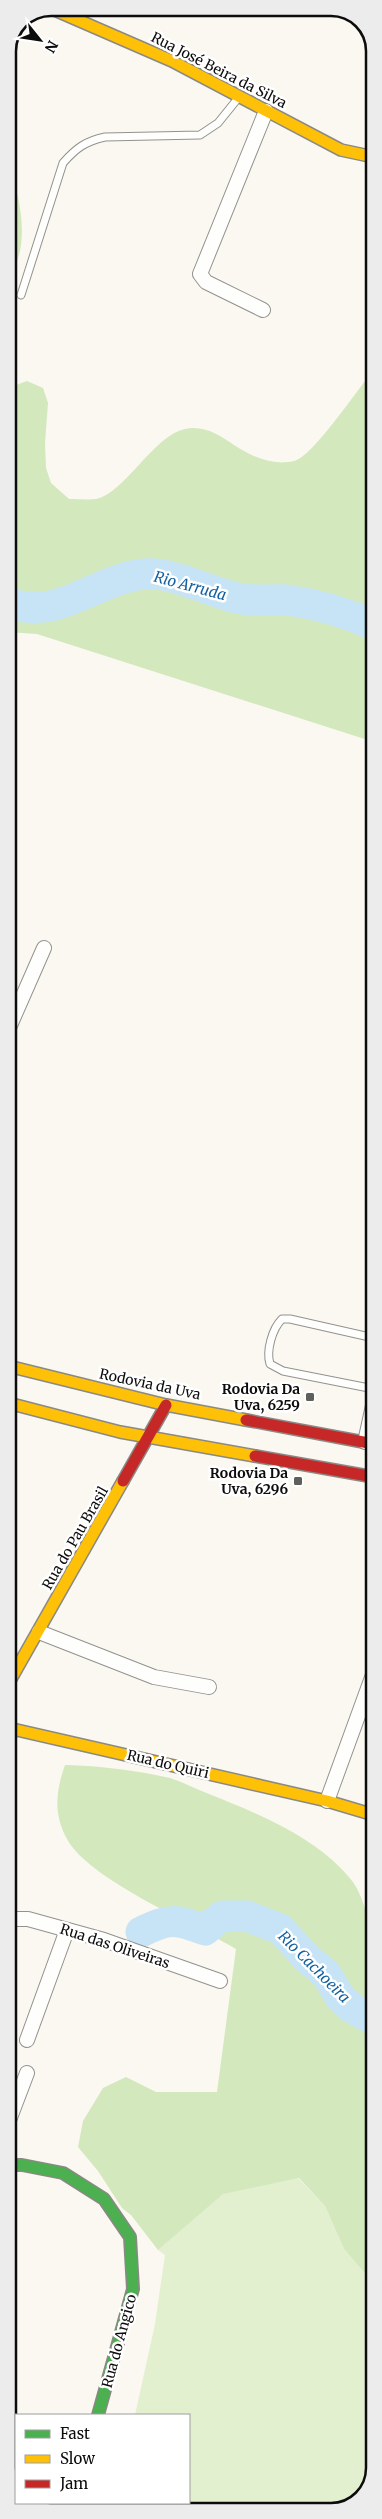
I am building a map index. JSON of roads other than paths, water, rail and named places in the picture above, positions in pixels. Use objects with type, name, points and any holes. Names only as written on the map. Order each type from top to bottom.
[{"type":"street","name":"Rua José Beira da Silva","points":[[68,16],[172,61],[341,150],[365,155]]},
{"type":"street","points":[[263,310],[206,282],[201,278],[200,274],[266,111]]},
{"type":"street","points":[[16,1011],[44,948]]},
{"type":"street","name":"Rodovia da Uva","points":[[17,1368],[166,1405],[366,1442]]},
{"type":"street","points":[[17,1404],[120,1432],[366,1475]]},
{"type":"street","name":"Rua do Pau Brasil","points":[[17,1669],[151,1436],[166,1405]]},
{"type":"street","points":[[39,1632],[154,1677],[209,1687]]},
{"type":"street","points":[[327,1800],[366,1695]]},
{"type":"street","name":"Rua do Quiri","points":[[17,1730],[327,1800],[366,1812]]},
{"type":"street","name":"Rua das Oliveiras","points":[[17,1919],[28,1918],[220,1981]]},
{"type":"street","points":[[27,2040],[67,1930]]},
{"type":"street","points":[[17,2100],[27,2073]]},
{"type":"street","name":"Rua do Angico","points":[[17,2165],[63,2173],[104,2199],[130,2237],[133,2289],[98,2414]]},
{"type":"lane","points":[[22,295],[64,163],[77,147],[91,140],[105,137],[200,135],[218,123],[239,97]]},
{"type":"lane","points":[[366,1336],[282,1319],[276,1325],[268,1355],[270,1364],[283,1371],[366,1386]]},
{"type":"waterway","name":"Rio Arruda","points":[[16,605],[45,607],[62,603],[127,577],[156,574],[179,579],[243,599],[287,600],[309,604],[343,613],[365,622]]},
{"type":"waterway","name":"Rio Cachoeira","points":[[141,1932],[166,1922],[179,1922],[205,1930],[222,1916],[247,1916],[280,1929],[308,1959],[326,1974],[340,1997],[352,2008],[366,2016]]},
{"type":"place","name":"Rodovia Da Uva, 6259","points":[[310,1397]]},
{"type":"place","name":"Rodovia Da Uva, 6296","points":[[298,1481]]}]
